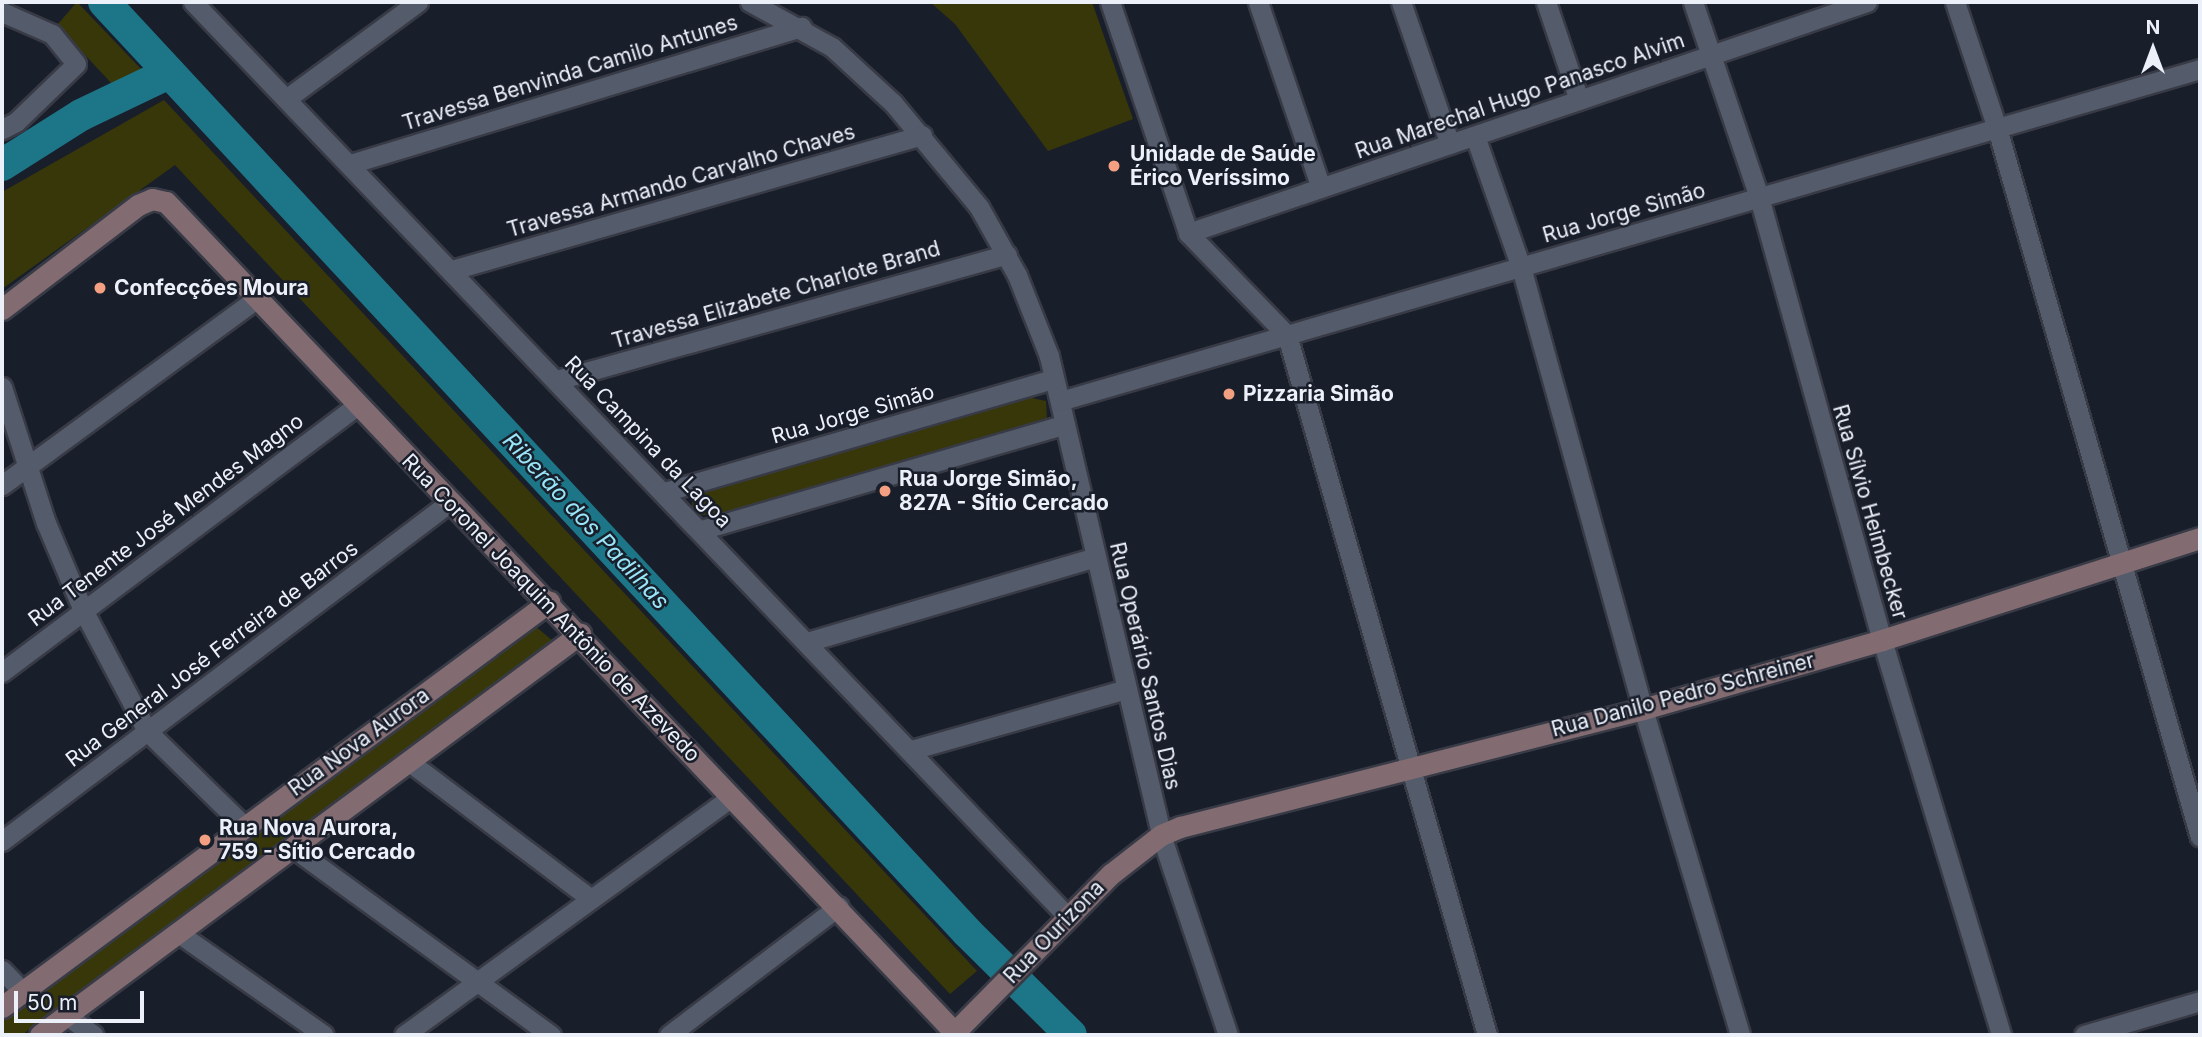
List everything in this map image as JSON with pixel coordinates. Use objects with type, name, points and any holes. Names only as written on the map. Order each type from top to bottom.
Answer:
[{"type":"main road","name":"Rua Coronel Joaquim Antônio de Azevedo","points":[[2,309],[138,205],[152,199],[166,202],[839,906],[948,1031]]},
{"type":"main road","name":"Rua Danilo Pedro Schreiner","points":[[1161,835],[1213,816],[1643,709],[1882,640],[2200,538]]},
{"type":"main road","name":"Rua Nova Aurora","points":[[2,1007],[549,603]]},
{"type":"main road","name":"Rua Nova Aurora","points":[[40,1035],[580,634]]},
{"type":"main road","name":"Rua Ourizona","points":[[948,1031],[986,1001],[1111,874],[1161,835]]},
{"type":"street","name":"Rua Campina da Lagoa","points":[[193,2],[701,530],[1068,917]]},
{"type":"street","points":[[286,99],[396,8],[418,2]]},
{"type":"street","name":"Rua Operário Santos Dias","points":[[751,2],[803,27],[863,73],[922,135],[979,207],[1007,254],[1040,330],[1054,379],[1161,835],[1228,1035]]},
{"type":"street","points":[[1110,2],[1188,233],[1287,335],[1408,768],[1487,1035]]},
{"type":"street","points":[[1258,2],[1321,188]]},
{"type":"street","points":[[1401,2],[1450,144]]},
{"type":"street","points":[[1546,2],[1579,100]]},
{"type":"street","name":"Rua Sílvio Heimbecker","points":[[1693,2],[1759,197],[1882,640],[2001,1035]]},
{"type":"street","points":[[1955,2],[1997,128],[2200,837]]},
{"type":"street","name":"Rua Marechal Hugo Panasco Alvim","points":[[1188,233],[1855,4]]},
{"type":"street","points":[[2,12],[52,34],[76,64],[16,122],[2,129]]},
{"type":"street","name":"Travessa Benvinda Camilo Antunes","points":[[350,163],[803,27]]},
{"type":"street","name":"Rua Jorge Simão","points":[[1060,401],[2200,69]]},
{"type":"street","name":"Travessa Armando Carvalho Chaves","points":[[452,270],[922,135]]},
{"type":"street","points":[[1475,136],[1521,267],[1643,709],[1740,1035]]},
{"type":"street","name":"Travessa Elizabete Charlote Brand","points":[[557,380],[1007,254]]},
{"type":"street","points":[[2,485],[259,298]]},
{"type":"street","name":"Rua Jorge Simão","points":[[664,492],[1054,379]]},
{"type":"street","points":[[2,387],[27,465],[83,610],[147,731],[245,827]]},
{"type":"street","name":"Rua Tenente José Mendes Magno","points":[[2,672],[358,405]]},
{"type":"street","points":[[701,530],[1065,424]]},
{"type":"street","name":"Rua General José Ferreira de Barros","points":[[2,841],[450,502]]},
{"type":"street","points":[[807,642],[1096,557]]},
{"type":"street","points":[[911,750],[1127,689]]},
{"type":"street","points":[[408,761],[590,898]]},
{"type":"street","points":[[404,1035],[732,797]]},
{"type":"street","points":[[292,847],[551,1035]]},
{"type":"street","points":[[669,1035],[839,906]]},
{"type":"street","points":[[177,932],[324,1035]]},
{"type":"street","points":[[2,970],[23,992]]},
{"type":"street","points":[[2084,1035],[2200,1001]]},
{"type":"street","points":[[66,1016],[94,1035]]},
{"type":"shaded area","points":[[77,2],[142,70],[113,85],[57,25]]},
{"type":"shaded area","points":[[930,2],[1092,2],[1133,119],[1048,151],[955,24]]},
{"type":"shaded area","points":[[164,100],[977,971],[950,994],[175,165],[2,289],[2,192]]},
{"type":"shaded area","points":[[1027,397],[1046,401],[1047,418],[723,514],[702,515],[692,507],[692,501],[704,489]]},
{"type":"shaded area","points":[[535,626],[553,641],[22,1035],[2,1035],[2,1020]]},
{"type":"waterway","name":"Riberão dos Padilhas","points":[[104,2],[967,932],[1071,1035]]},
{"type":"waterway","points":[[2,165],[81,115],[169,73]]},
{"type":"place","name":"Unidade de Saúde Érico Veríssimo","points":[[1114,166]]},
{"type":"place","name":"Confecções Moura","points":[[100,288]]},
{"type":"place","name":"Pizzaria Simão","points":[[1229,394]]},
{"type":"place","name":"Rua Jorge Simão, 827A - Sítio Cercado","points":[[885,491]]},
{"type":"place","name":"Rua Nova Aurora, 759 - Sítio Cercado","points":[[205,840]]}]
